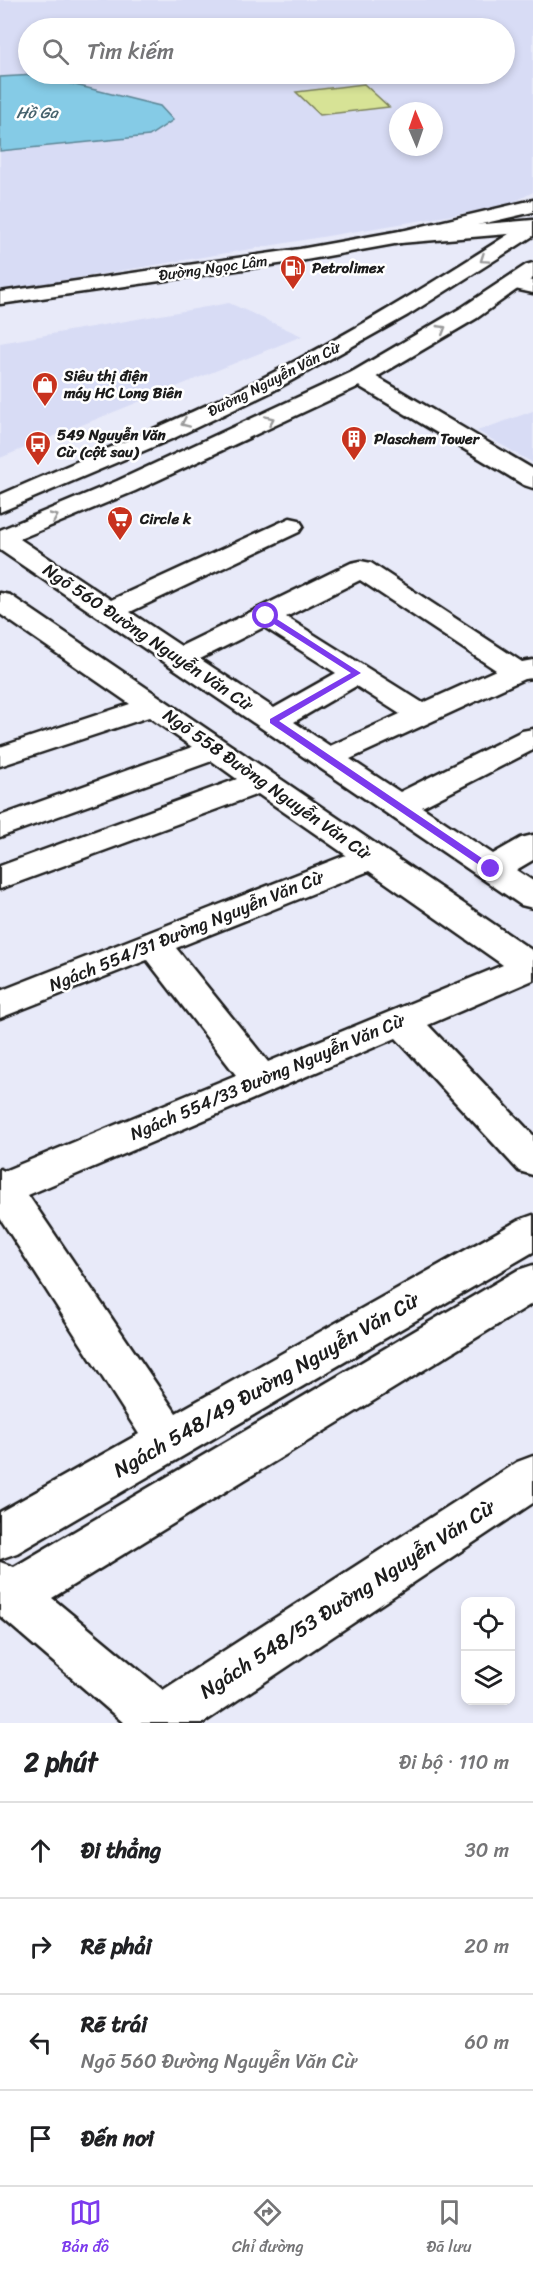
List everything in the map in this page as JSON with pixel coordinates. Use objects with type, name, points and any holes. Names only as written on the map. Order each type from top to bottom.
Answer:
[{"type":"street","points":[[400,237],[533,206]]},
{"type":"street","name":"Đường Ngọc Lâm","points":[[0,298],[300,255],[400,237],[533,226]]},
{"type":"street","name":"Đường Nguyễn Văn Cừ","points":[[0,504],[262,388],[332,351],[417,301],[533,226]]},
{"type":"street","name":"Đường Nguyễn Văn Cừ","points":[[1,539],[126,486],[360,377],[469,313],[523,285],[533,269]]},
{"type":"street","points":[[360,377],[533,480]]},
{"type":"street","points":[[110,611],[290,526]]},
{"type":"street","name":"Ngõ 560 Đường Nguyễn Văn Cừ","points":[[1,539],[533,897]]},
{"type":"street","points":[[180,658],[361,569],[525,670]]},
{"type":"street","name":"Ngõ 558 Đường Nguyễn Văn Cừ","points":[[0,600],[532,967]]},
{"type":"street","points":[[266,616],[422,715]]},
{"type":"street","points":[[328,758],[525,670]]},
{"type":"street","points":[[273,721],[357,673]]},
{"type":"street","points":[[0,757],[153,706]]},
{"type":"street","points":[[398,806],[533,738]]},
{"type":"street","points":[[0,827],[216,749]]},
{"type":"street","points":[[0,878],[262,781]]},
{"type":"street","points":[[491,869],[533,846]]},
{"type":"street","name":"Ngách 554/31 Đường Nguyễn Văn Cừ","points":[[0,1005],[372,857]]},
{"type":"street","points":[[154,944],[261,1080]]},
{"type":"street","name":"Ngách 554/33 Đường Nguyễn Văn Cừ","points":[[2,1187],[532,967]]},
{"type":"street","points":[[402,1021],[533,1160]]},
{"type":"street","points":[[2,1187],[169,1441]]},
{"type":"street","name":"Ngách 548/49 Đường Nguyễn Văn Cừ","points":[[0,1537],[533,1233]]},
{"type":"street","points":[[162,1722],[6,1590],[527,1295],[484,1260]]},
{"type":"street","name":"Ngách 548/53 Đường Nguyễn Văn Cừ","points":[[162,1722],[533,1477]]},
{"type":"shaded area","points":[[0,0],[533,0],[533,192],[507,206],[0,291]]},
{"type":"shaded area","points":[[229,303],[302,336],[0,458],[0,343]]},
{"type":"shaded area","points":[[533,411],[533,463],[477,431]]},
{"type":"green space","points":[[364,84],[389,107],[320,115],[296,92]]},
{"type":"water","name":"Hồ Ga","points":[[18,76],[18,84],[71,84],[160,106],[173,120],[149,136],[0,151],[0,77]]},
{"type":"place","name":"Petrolimex","points":[[293,291]]},
{"type":"place","name":"Siêu thị điện máy HC Long Biên","points":[[45,408]]},
{"type":"place","name":"Plaschem Tower","points":[[354,462]]},
{"type":"place","name":"549 Nguyễn Văn Cừ (cột sau)","points":[[38,467]]},
{"type":"place","name":"Circle k","points":[[120,542]]},
{"type":"route","points":[[266,616],[357,673],[273,721],[491,869]]}]
